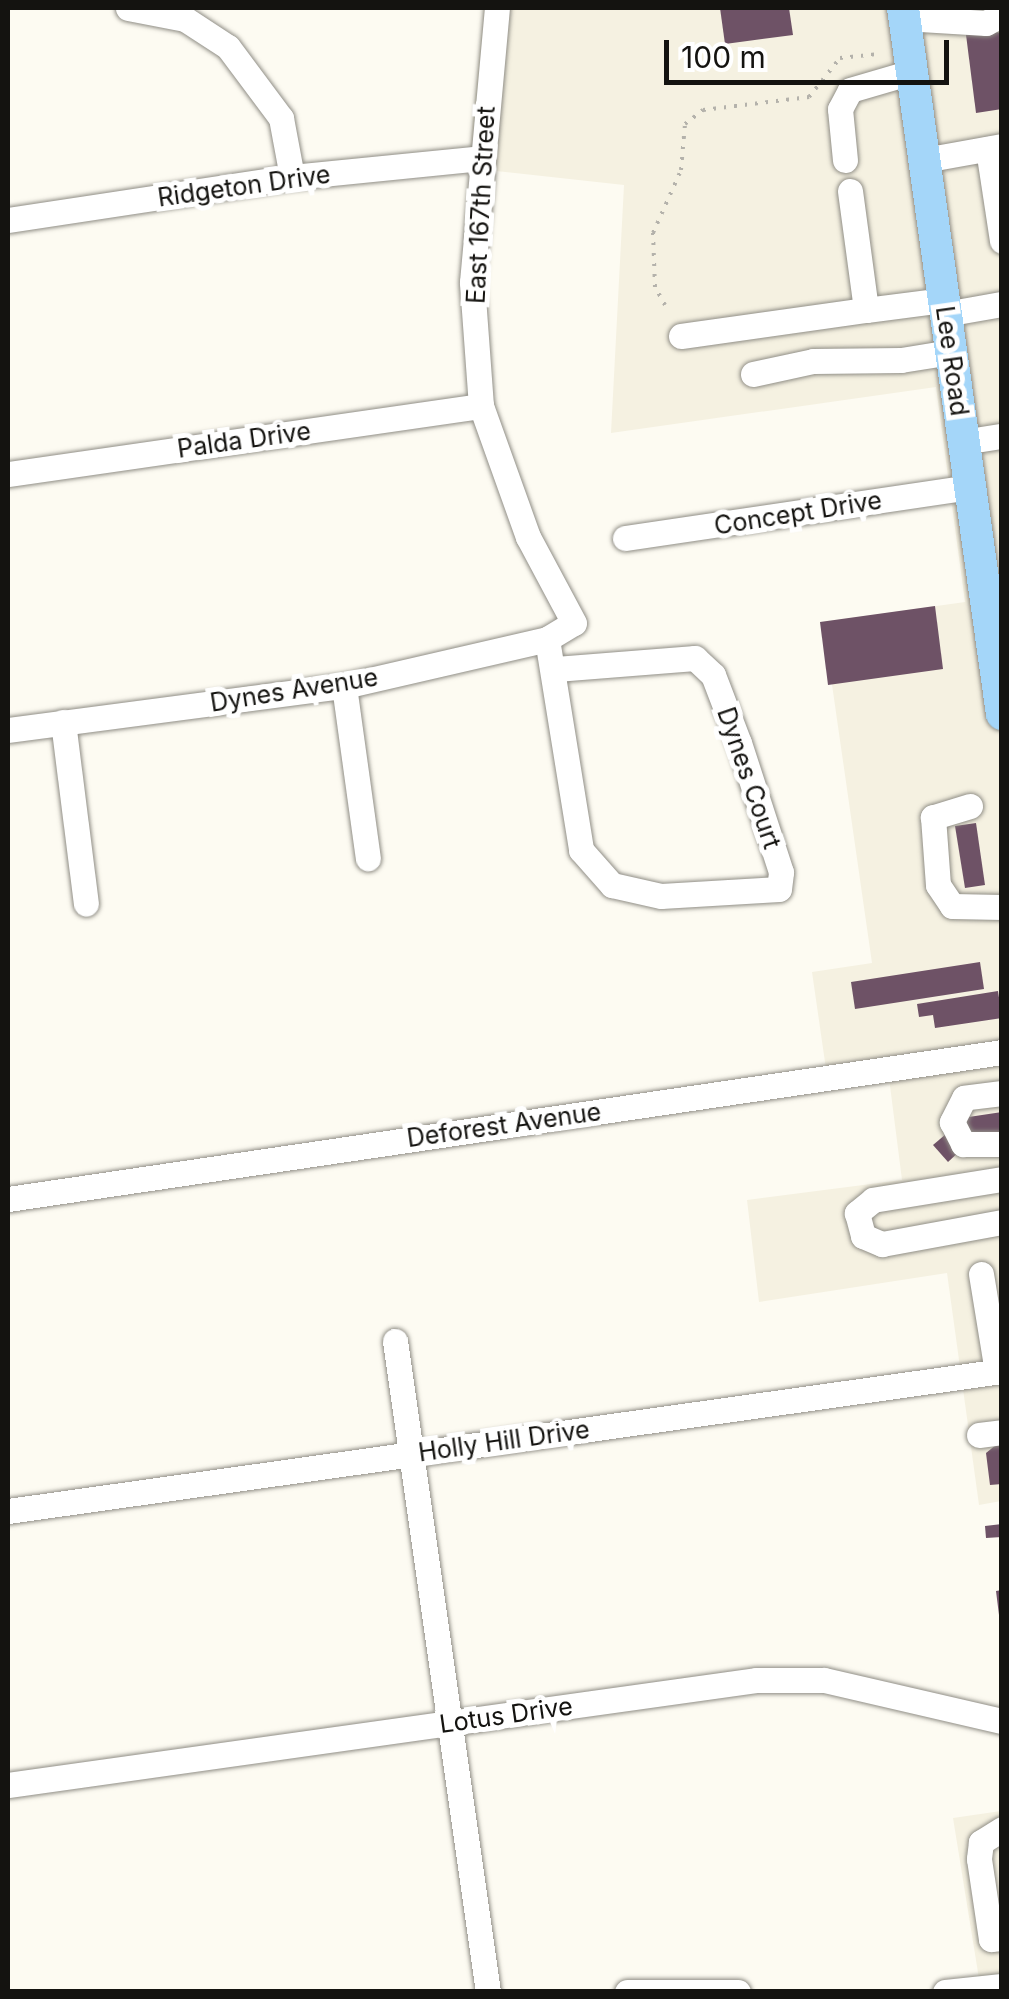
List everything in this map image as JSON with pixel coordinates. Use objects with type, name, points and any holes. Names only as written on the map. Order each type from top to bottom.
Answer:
[{"type":"main road","name":"Lee Road","points":[[904,13],[970,487],[991,561],[1001,701]]},
{"type":"street","points":[[128,8],[185,20],[228,47],[280,118],[292,177]]},
{"type":"street","name":"East 167th Street","points":[[497,8],[472,282],[481,406],[528,537],[574,623]]},
{"type":"street","points":[[904,13],[962,15],[995,21],[1002,14]]},
{"type":"street","points":[[845,160],[840,109],[850,90],[912,72]]},
{"type":"street","points":[[924,160],[995,148],[1002,240]]},
{"type":"street","name":"Ridgeton Drive","points":[[8,220],[292,177],[481,158]]},
{"type":"street","points":[[850,192],[866,310]]},
{"type":"street","points":[[681,336],[866,310],[1002,304]]},
{"type":"street","points":[[753,374],[812,362],[951,352]]},
{"type":"street","name":"Palda Drive","points":[[8,474],[481,406]]},
{"type":"street","points":[[964,442],[1002,436]]},
{"type":"street","name":"Concept Drive","points":[[626,538],[970,487]]},
{"type":"street","name":"Dynes Avenue","points":[[8,730],[344,686],[547,639],[574,623]]},
{"type":"street","name":"Dynes Court","points":[[547,639],[581,850],[612,885],[661,896],[779,889],[781,872],[739,743],[713,675],[696,658],[554,669]]},
{"type":"street","points":[[344,686],[368,858]]},
{"type":"street","points":[[62,722],[86,904]]},
{"type":"street","points":[[970,806],[934,817],[938,884],[960,909],[1002,907]]},
{"type":"street","name":"Deforest Avenue","points":[[8,1198],[1002,1052]]},
{"type":"street","points":[[974,1056],[991,1094],[964,1098],[953,1111],[958,1138],[971,1148],[1002,1144]]},
{"type":"street","points":[[1002,1179],[874,1200],[857,1214],[862,1236],[882,1244],[1002,1222]]},
{"type":"street","points":[[981,1274],[999,1372]]},
{"type":"street","points":[[395,1341],[488,1992]]},
{"type":"street","name":"Holly Hill Drive","points":[[8,1511],[999,1372]]},
{"type":"street","name":"Lotus Drive","points":[[8,1785],[756,1680],[824,1680],[1002,1721]]},
{"type":"street","points":[[1002,1828],[982,1842],[979,1858],[991,1939],[1002,1938]]},
{"type":"street","points":[[1002,1856],[990,1870],[1002,1921]]},
{"type":"street","points":[[945,1992],[1002,1986]]},
{"type":"street","points":[[628,1992],[738,1992]]},
{"type":"path","points":[[665,305],[654,287],[653,233],[681,170],[686,124],[703,110],[809,98],[840,58],[877,54]]},
{"type":"shaded area","points":[[484,8],[1001,8],[1001,1501],[979,1505],[947,1273],[759,1302],[747,1200],[902,1180],[889,1078],[828,1083],[812,972],[872,963],[823,622],[965,602],[936,387],[611,433],[624,185],[468,168]]},
{"type":"shaded area","points":[[1001,1811],[1001,1991],[981,1991],[953,1818]]},
{"type":"building","points":[[720,8],[789,8],[793,35],[725,44]]},
{"type":"building","points":[[965,27],[1002,33],[1002,109],[976,113]]},
{"type":"building","points":[[935,606],[943,669],[828,685],[820,622]]},
{"type":"building","points":[[976,823],[985,885],[965,888],[955,826]]},
{"type":"building","points":[[980,962],[984,989],[855,1009],[851,982]]},
{"type":"building","points":[[998,991],[1002,1018],[935,1028],[933,1015],[919,1017],[917,1004]]},
{"type":"building","points":[[1002,1112],[1002,1133],[961,1135],[962,1118]]},
{"type":"building","points":[[946,1134],[961,1150],[948,1162],[933,1145]]},
{"type":"building","points":[[1002,1440],[1002,1484],[990,1485],[986,1453]]},
{"type":"building","points":[[1002,1524],[1002,1537],[986,1538],[985,1526]]},
{"type":"building","points":[[1002,1590],[1002,1614],[999,1615],[996,1591]]}]
